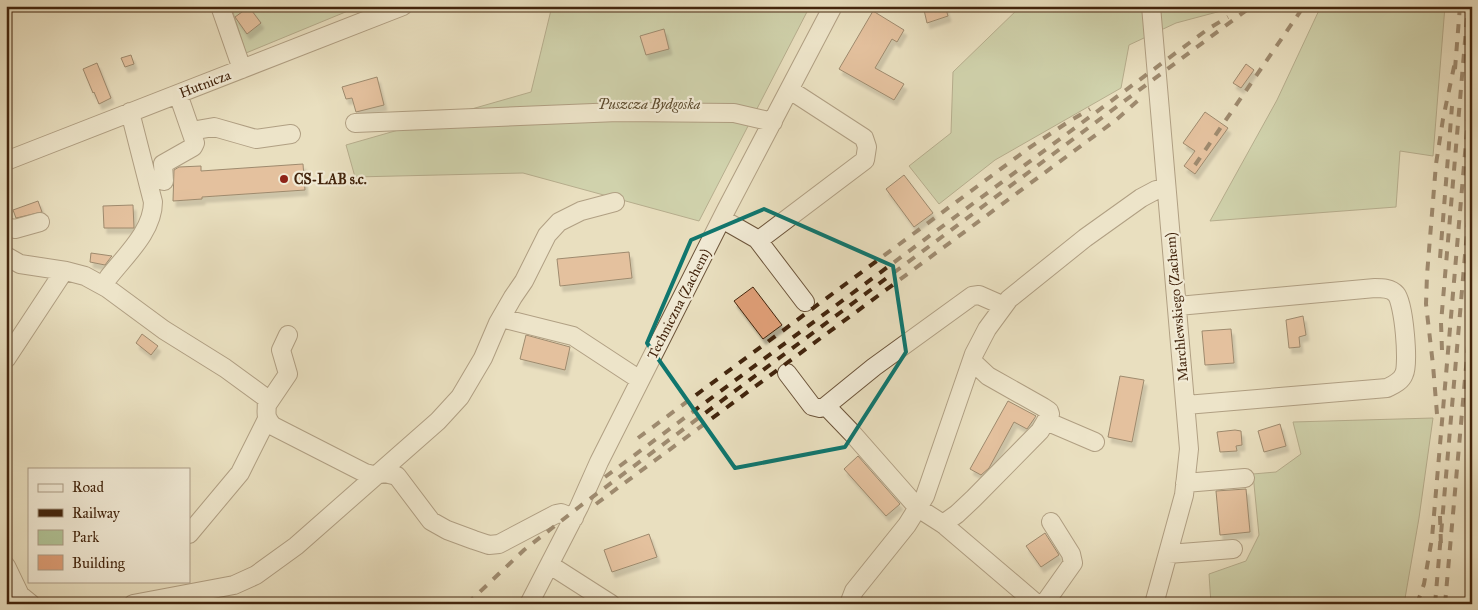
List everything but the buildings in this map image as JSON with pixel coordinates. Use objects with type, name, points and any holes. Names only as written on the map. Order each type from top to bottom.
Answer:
[{"type":"street","points":[[220,6],[242,69]]},
{"type":"street","name":"Hutnicza","points":[[6,161],[403,6]]},
{"type":"street","name":"Techniczna (Zachem)","points":[[529,604],[574,518],[599,462],[640,380],[833,6]]},
{"type":"street","name":"Marchlewskiego (Zachem)","points":[[1151,6],[1189,449],[1184,495],[1154,604]]},
{"type":"street","points":[[757,239],[864,160],[867,147],[864,138],[790,90]]},
{"type":"street","points":[[164,180],[163,164],[195,144],[178,94]]},
{"type":"street","points":[[108,278],[146,229],[153,212],[153,202],[130,112]]},
{"type":"street","points":[[355,123],[618,112],[734,113],[773,122]]},
{"type":"street","points":[[191,131],[214,128],[256,139],[291,134]]},
{"type":"street","points":[[848,604],[854,591],[918,508],[925,496],[974,354],[987,329],[1009,299],[1085,238],[1141,198],[1156,190],[1166,188]]},
{"type":"street","points":[[133,604],[189,587],[234,585],[256,575],[296,546],[438,421],[460,397],[483,358],[501,318],[524,281],[547,235],[560,222],[581,211],[615,202]]},
{"type":"street","points":[[722,219],[757,239],[805,302]]},
{"type":"street","points":[[6,227],[15,229],[40,222]]},
{"type":"street","points":[[6,256],[20,264],[85,276],[108,288],[164,330],[232,373],[266,398],[267,412],[273,426],[365,473],[385,473],[397,476],[431,521],[447,530],[489,545],[499,544],[508,540],[556,514],[561,513],[574,518]]},
{"type":"street","points":[[6,359],[64,271]]},
{"type":"street","points":[[1178,306],[1387,288],[1397,294],[1401,306],[1406,365],[1404,376],[1396,384],[1387,388],[1186,405]]},
{"type":"street","points":[[787,373],[812,406],[820,408],[826,406],[874,367],[972,296],[979,295],[1004,306]]},
{"type":"street","points":[[501,318],[573,336],[640,380]]},
{"type":"street","points":[[190,533],[240,473],[267,412],[288,374],[281,350],[288,335]]},
{"type":"street","points":[[942,524],[957,514],[974,498],[1040,431],[1050,414],[1049,411],[988,376],[972,362]]},
{"type":"street","points":[[826,406],[918,508],[942,524],[1037,604]]},
{"type":"street","points":[[1046,421],[1095,442]]},
{"type":"street","points":[[1185,483],[1245,478]]},
{"type":"street","points":[[1044,604],[1073,563],[1071,554],[1051,522]]},
{"type":"street","points":[[1168,554],[1233,549]]},
{"type":"street","points":[[550,565],[611,604]]},
{"type":"street","points":[[6,566],[20,595],[31,604]]},
{"type":"highlighted area","points":[[764,209],[893,266],[906,352],[845,447],[735,468],[647,343],[691,240]]},
{"type":"green space","points":[[231,6],[360,6],[246,53]]},
{"type":"green space","name":"Puszcza Bydgoska","points":[[552,6],[810,6],[699,221],[523,173],[355,177],[346,145],[531,92]]},
{"type":"green space","points":[[1021,6],[1227,6],[1221,11],[1176,23],[1129,45],[1121,88],[995,160],[939,204],[909,166],[951,133],[953,72]]},
{"type":"green space","points":[[1321,6],[1445,6],[1433,156],[1400,151],[1396,207],[1210,221],[1277,100]]},
{"type":"green space","points":[[1433,418],[1419,518],[1404,604],[1211,604],[1209,574],[1246,561],[1259,535],[1253,474],[1276,472],[1301,454],[1293,422]]},
{"type":"railway","points":[[467,604],[524,550],[579,507],[1252,6]]},
{"type":"railway","points":[[1195,165],[1304,6]]},
{"type":"railway","points":[[1455,69],[1460,6]]},
{"type":"railway","points":[[1442,350],[1441,323],[1468,6]]},
{"type":"railway","points":[[605,477],[1208,29],[1228,17]]},
{"type":"railway","points":[[1437,414],[1426,304],[1427,275],[1436,164],[1455,62]]},
{"type":"railway","points":[[1417,604],[1424,584],[1432,538],[1472,72]]},
{"type":"railway","points":[[596,504],[1116,120],[1143,96]]},
{"type":"railway","points":[[1440,258],[1452,106]]},
{"type":"railway","points":[[638,438],[1029,148],[1090,109]]},
{"type":"railway","points":[[1435,604],[1472,174]]},
{"type":"railway","points":[[1445,604],[1472,300]]},
{"type":"railway","points":[[1440,516],[1441,546]]},
{"type":"place","name":"CS-LAB s.c.","points":[[284,179]]}]
